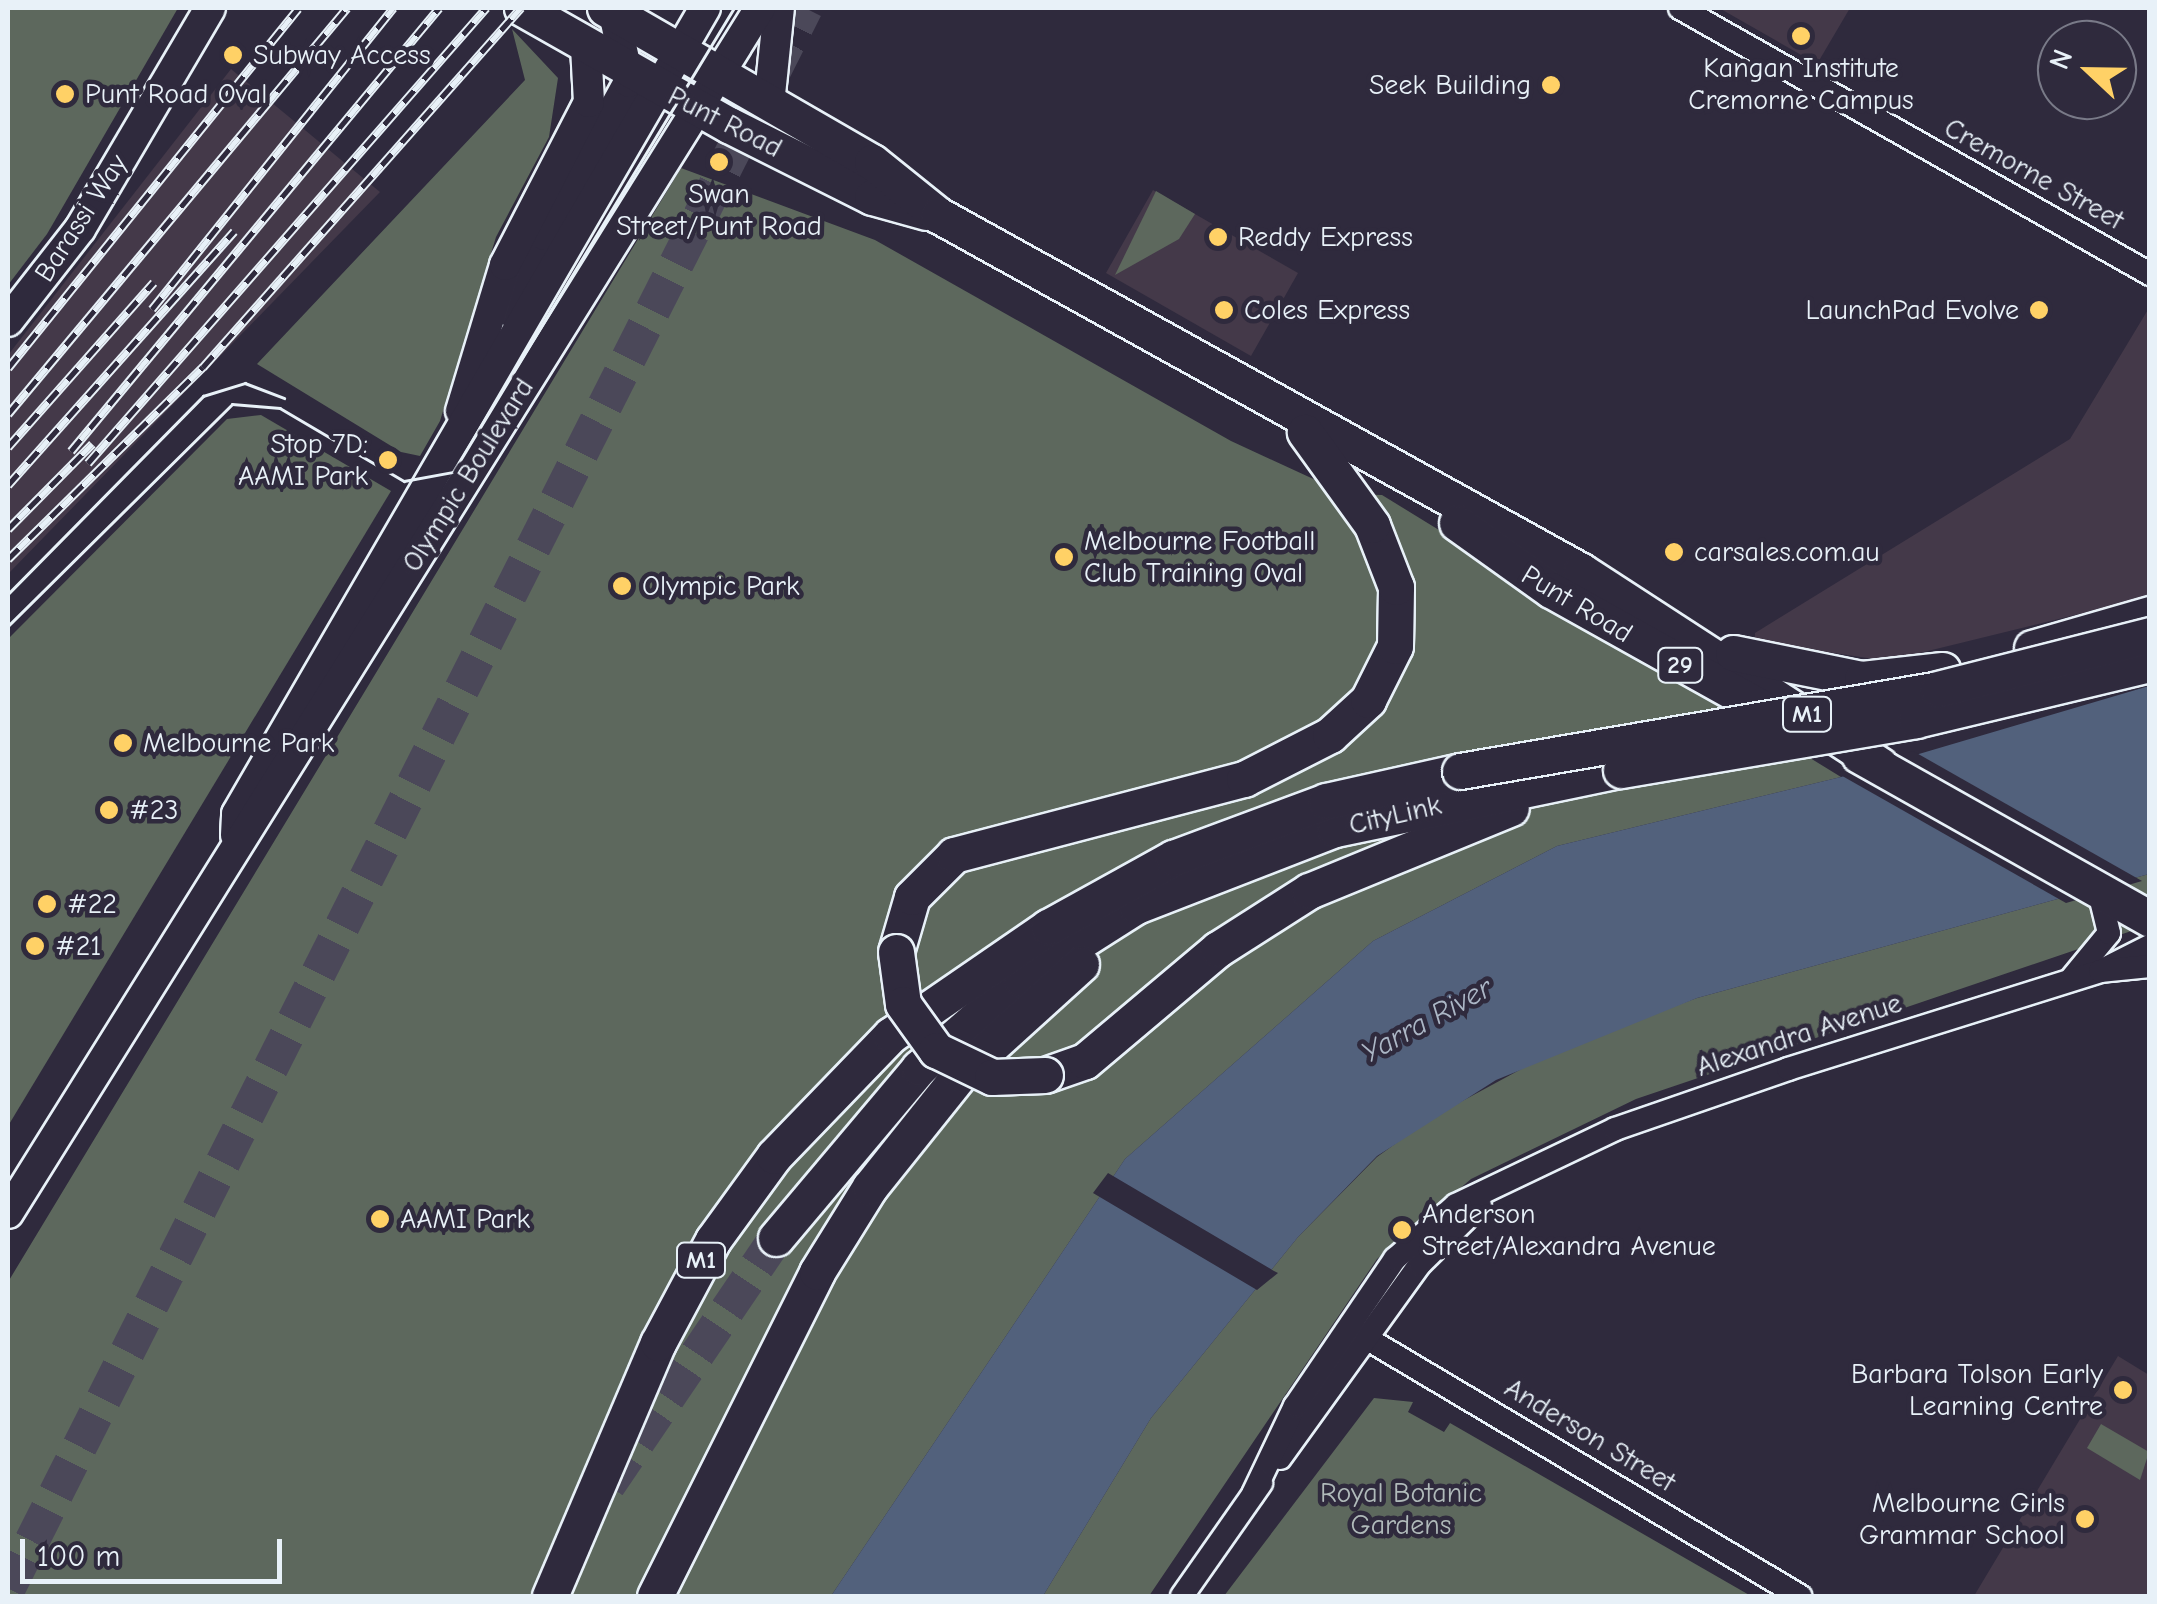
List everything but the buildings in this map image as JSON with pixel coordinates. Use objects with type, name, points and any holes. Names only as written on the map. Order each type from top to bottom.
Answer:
[{"type":"highway","name":"Punt Road","points":[[522,8],[645,81],[872,197],[938,216]]},
{"type":"highway","name":"Punt Road","points":[[610,10],[872,162],[938,216],[1394,475],[1708,647],[1865,756]]},
{"type":"highway","points":[[1292,416],[1364,510],[1396,587],[1395,646],[1368,700],[1330,735],[1244,779],[954,854],[912,897],[896,952],[906,1011],[936,1050],[992,1077],[1045,1075],[1085,1060],[1265,916],[1391,850],[1465,798]]},
{"type":"highway","name":"Punt Road","points":[[1394,475],[1552,590],[1865,756],[2123,906]]},
{"type":"highway","points":[[1708,647],[1892,679],[2150,614]]},
{"type":"highway","name":"M1","points":[[1465,798],[1938,689],[2150,635]]},
{"type":"highway","name":"M1","points":[[553,1588],[658,1343],[713,1240],[774,1156],[891,1035],[1048,926],[1173,858],[1326,801],[1465,798],[1916,720],[2150,664]]},
{"type":"highway","name":"CityLink","points":[[776,1238],[892,1096],[996,1000],[1136,906],[1264,850],[1465,798]]},
{"type":"highway","points":[[655,1596],[817,1272],[902,1142],[1068,974],[1264,850]]},
{"type":"main road","name":"Barassi Way","points":[[8,321],[80,228],[210,8]]},
{"type":"main road","name":"Olympic Boulevard","points":[[8,1213],[236,835],[237,814],[453,438],[499,368],[645,81],[680,51],[704,8]]},
{"type":"main road","name":"Olympic Boulevard","points":[[236,835],[256,824],[694,107],[760,8]]},
{"type":"main road","points":[[769,104],[779,8]]},
{"type":"main road","points":[[610,10],[645,81]]},
{"type":"main road","points":[[453,438],[482,336],[526,219],[589,102],[586,46]]},
{"type":"main road","points":[[470,472],[499,368],[482,336]]},
{"type":"main road","points":[[499,368],[532,372]]},
{"type":"street","name":"Cremorne Street","points":[[1680,8],[2150,274]]},
{"type":"street","points":[[2070,980],[2107,938],[2123,906]]},
{"type":"street","name":"Alexandra Avenue","points":[[1182,1596],[1358,1333],[1432,1249],[1522,1172],[1719,1092],[2100,971],[2150,946]]},
{"type":"street","name":"Alexandra Avenue","points":[[2100,971],[2150,966]]},
{"type":"street","name":"Anderson Street","points":[[1358,1333],[1800,1596]]},
{"type":"shaded area","name":"Kangan Institute Cremorne Campus","points":[[1719,8],[1850,8],[1817,64]]},
{"type":"shaded area","points":[[231,69],[380,192],[8,574],[8,355]]},
{"type":"shaded area","name":"Coles Express","points":[[1153,190],[1298,273],[1251,356],[1106,273]]},
{"type":"shaded area","points":[[2149,308],[2149,597],[1887,661],[1755,641],[1755,633],[2070,439]]},
{"type":"shaded area","name":"Melbourne Girls Grammar School","points":[[2118,1356],[2149,1375],[2149,1596],[1974,1596]]},
{"type":"green space","name":"Punt Road Oval","points":[[8,8],[178,8],[47,234],[8,285]]},
{"type":"green space","points":[[512,29],[558,78],[549,137],[496,237],[440,421],[420,456],[401,452],[257,364],[525,80]]},
{"type":"green space","points":[[681,168],[875,240],[1231,441],[1346,494],[1382,495],[1841,777],[1557,846],[1373,941],[1125,1159],[831,1596],[8,1596],[8,1282]]},
{"type":"green space","points":[[1156,191],[1195,214],[1179,239],[1115,275]]},
{"type":"green space","name":"Melbourne Park","points":[[261,415],[391,491],[8,1126],[8,639],[227,419]]},
{"type":"green space","points":[[2149,874],[2149,925],[1636,1099],[1471,1179],[1377,1259],[1149,1596],[1043,1596],[1151,1418],[1298,1237],[1377,1157],[1431,1118],[1558,1049],[1697,998]]},
{"type":"green space","name":"Royal Botanic Gardens","points":[[1374,1398],[1413,1402],[1408,1412],[1444,1432],[1450,1423],[1751,1596],[1224,1596]]},
{"type":"green space","points":[[2101,1424],[2149,1452],[2140,1480],[2087,1448]]},
{"type":"water","name":"Yarra River","points":[[2149,686],[2149,874],[1697,998],[1496,1080],[1377,1156],[1298,1237],[1151,1418],[1043,1596],[831,1596],[1125,1159],[1373,941],[1557,846],[1841,777]]},
{"type":"pier","points":[[1913,751],[2142,881],[2066,903],[1837,773]]},
{"type":"pier","points":[[1108,1173],[1278,1273],[1257,1290],[1093,1193]]},
{"type":"tunnel","points":[[8,1588],[805,8]]},
{"type":"tunnel","points":[[608,1485],[776,1238]]},
{"type":"tram line","points":[[8,626],[232,404],[280,408],[404,481],[453,472],[734,8]]},
{"type":"tram line","points":[[8,594],[203,396],[245,383],[284,398]]},
{"type":"railway","points":[[8,368],[298,8]]},
{"type":"railway","points":[[8,414],[347,8]]},
{"type":"railway","points":[[152,309],[393,8]]},
{"type":"railway","points":[[71,451],[439,8]]},
{"type":"railway","points":[[88,463],[486,8]]},
{"type":"railway","points":[[8,559],[203,367],[521,8]]},
{"type":"railway","points":[[8,485],[234,231]]},
{"type":"railway","points":[[8,447],[154,282]]},
{"type":"railway","points":[[8,529],[92,444]]},
{"type":"place","name":"Kangan Institute Cremorne Campus","points":[[1801,36]]},
{"type":"place","name":"Subway Access","points":[[233,55]]},
{"type":"place","name":"Seek Building","points":[[1551,85]]},
{"type":"place","name":"Punt Road Oval","points":[[65,94]]},
{"type":"place","name":"Swan Street/Punt Road","points":[[719,162]]},
{"type":"place","name":"Reddy Express","points":[[1218,237]]},
{"type":"place","name":"Coles Express","points":[[1224,310]]},
{"type":"place","name":"LaunchPad Evolve","points":[[2039,310]]},
{"type":"place","name":"Stop 7D: AAMI Park","points":[[388,460]]},
{"type":"place","name":"carsales.com.au","points":[[1674,552]]},
{"type":"place","name":"Melbourne Football Club Training Oval","points":[[1064,557]]},
{"type":"place","name":"Olympic Park","points":[[622,586]]},
{"type":"place","name":"Melbourne Park","points":[[123,743]]},
{"type":"place","name":"#23","points":[[109,810]]},
{"type":"place","name":"#22","points":[[47,904]]},
{"type":"place","name":"#21","points":[[35,946]]},
{"type":"place","name":"AAMI Park","points":[[380,1219]]},
{"type":"place","name":"Anderson Street/Alexandra Avenue","points":[[1402,1230]]},
{"type":"place","name":"Barbara Tolson Early Learning Centre","points":[[2123,1390]]},
{"type":"place","name":"Melbourne Girls Grammar School","points":[[2085,1519]]}]
